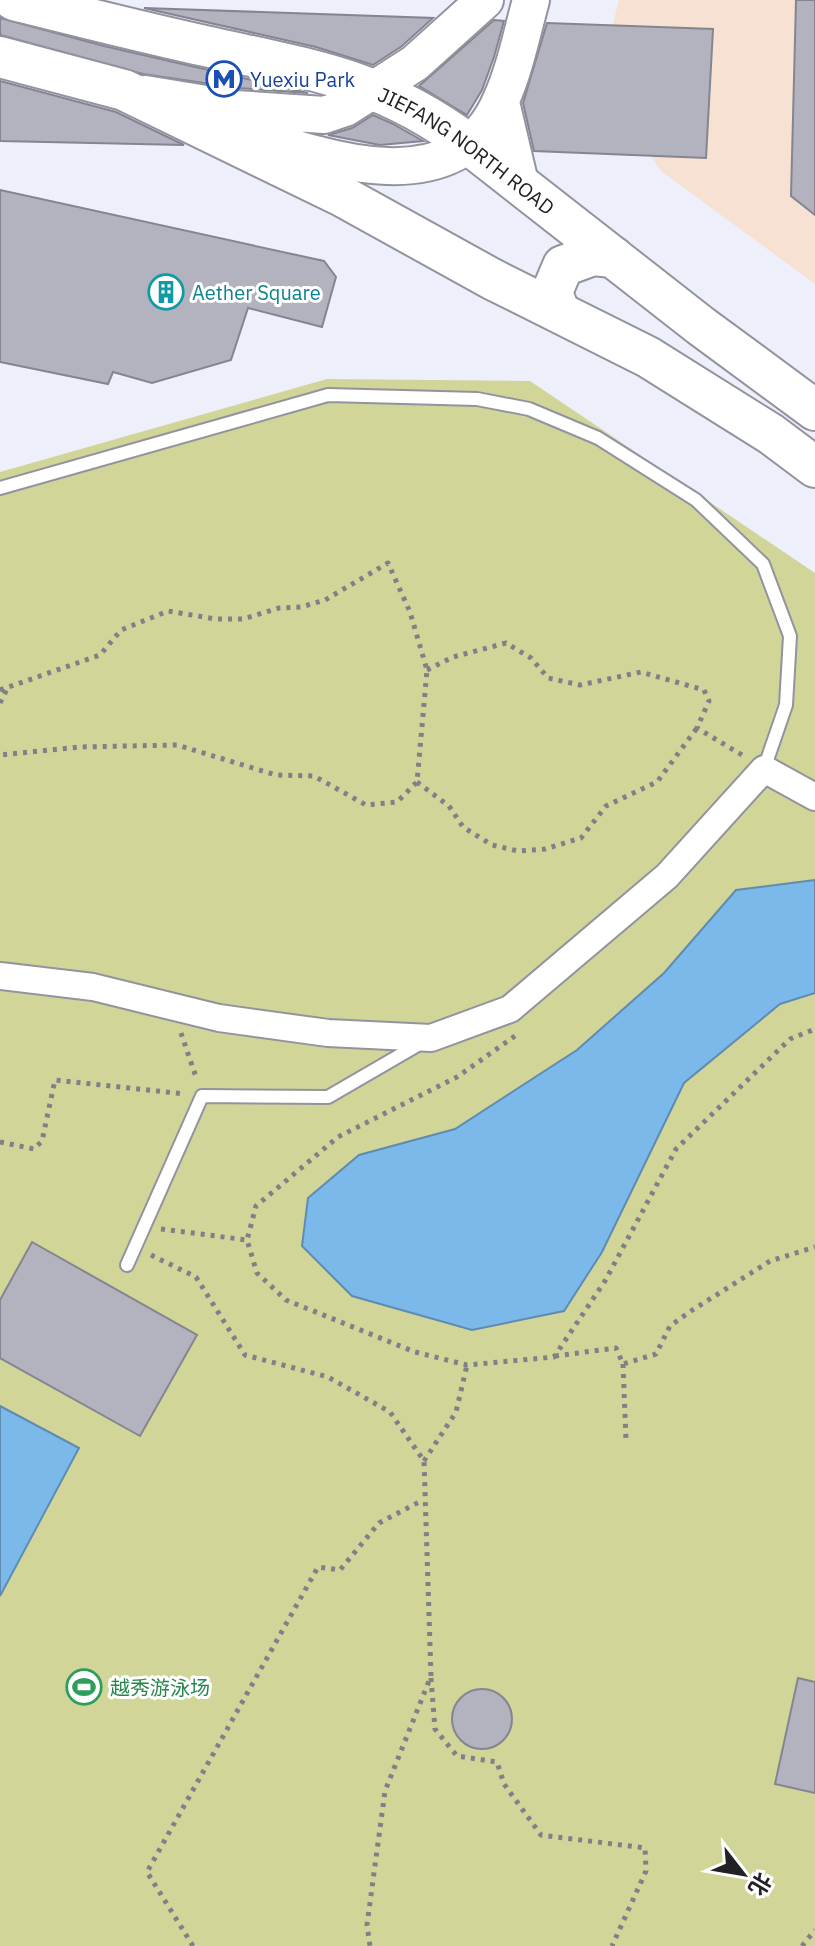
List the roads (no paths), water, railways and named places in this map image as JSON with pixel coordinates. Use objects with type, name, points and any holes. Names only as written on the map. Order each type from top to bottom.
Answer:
[{"type":"main road","name":"JIEFANG NORTH ROAD","points":[[14,0],[336,74],[377,89],[434,118],[815,410]]},
{"type":"main road","points":[[124,90],[236,109],[324,115],[345,108],[415,63],[485,0]]},
{"type":"main road","points":[[0,57],[124,90],[264,138],[377,167],[420,166],[438,161],[467,143],[501,102],[531,0]]},
{"type":"main road","points":[[324,115],[338,89],[336,74]]},
{"type":"main road","points":[[124,90],[342,196],[492,279],[558,309],[648,357],[771,434],[815,467]]},
{"type":"main road","points":[[501,102],[520,183]]},
{"type":"main road","points":[[558,309],[552,292],[563,266],[593,255],[613,257]]},
{"type":"street","points":[[0,976],[93,987],[173,1009],[328,1033],[431,1038],[510,1009],[667,876],[764,769],[815,797]]},
{"type":"lane","points":[[0,488],[328,395],[477,399],[529,409],[598,438],[696,500],[763,564],[790,636],[786,705],[764,769]]},
{"type":"lane","points":[[127,1265],[202,1096],[328,1097],[431,1038]]},
{"type":"water","points":[[815,880],[815,993],[780,1004],[684,1083],[602,1252],[564,1311],[472,1330],[352,1296],[302,1246],[308,1198],[359,1155],[455,1129],[577,1050],[664,973],[736,890]]},
{"type":"water","points":[[0,1406],[79,1448],[0,1596]]},
{"type":"place","name":"Yuexiu Park","points":[[224,79]]},
{"type":"place","name":"Aether Square","points":[[166,292]]},
{"type":"place","name":"越秀游泳场","points":[[84,1687]]}]
